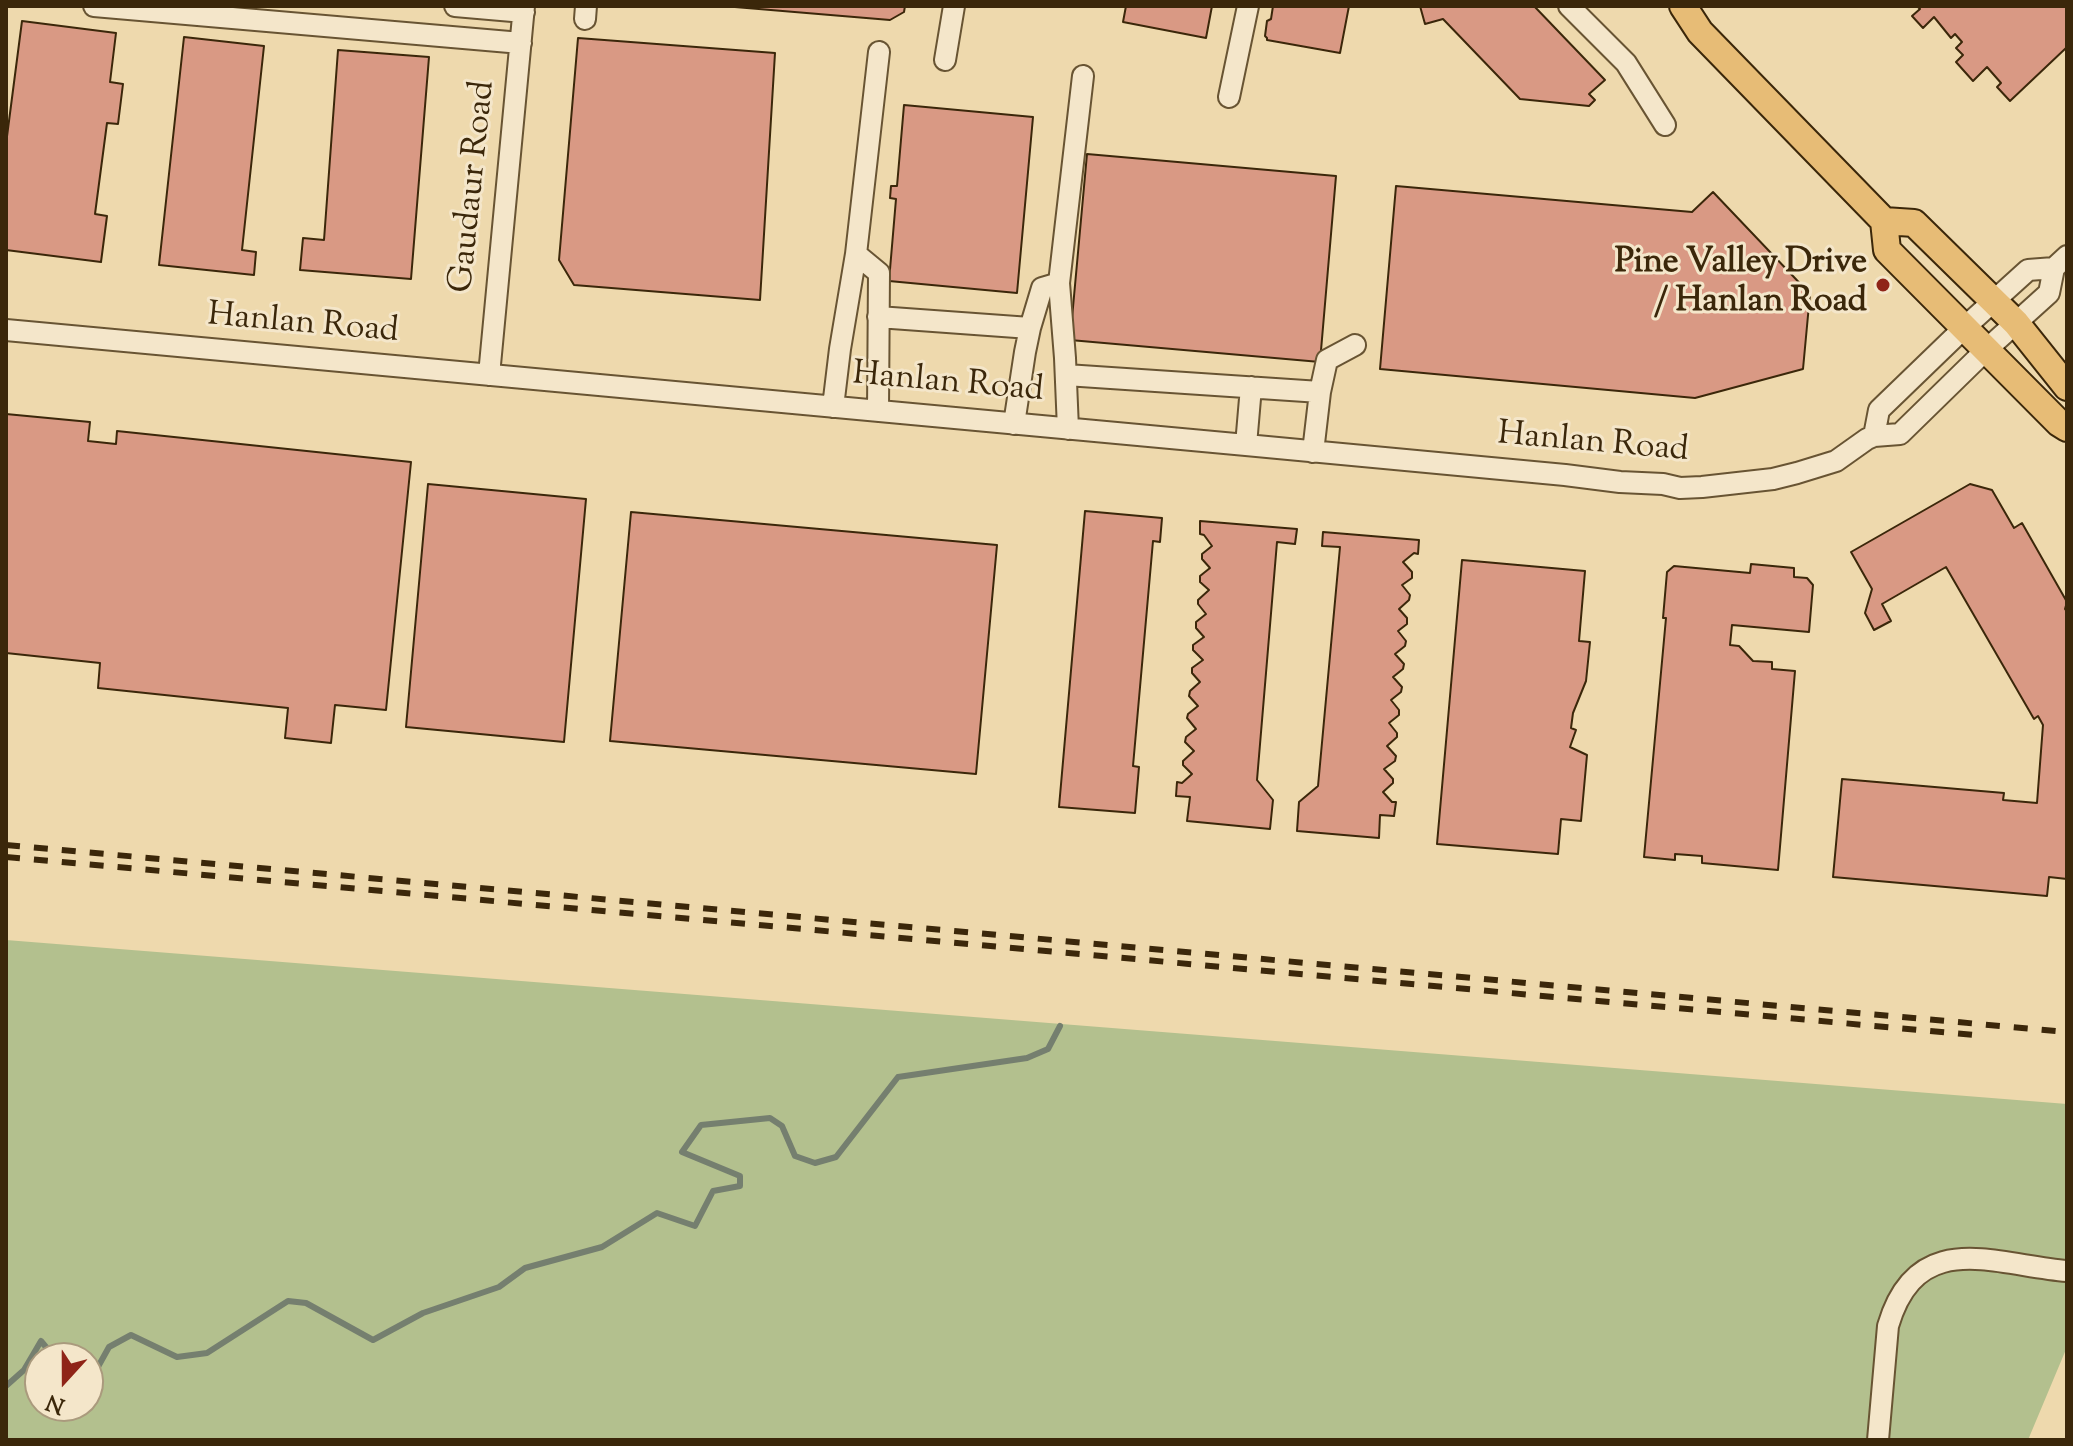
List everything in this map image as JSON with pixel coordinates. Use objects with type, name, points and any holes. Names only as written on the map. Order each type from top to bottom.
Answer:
[{"type":"main road","points":[[1683,6],[1700,32],[1884,221],[1887,250],[2067,428]]},
{"type":"main road","points":[[1884,221],[1914,223],[2016,323],[2067,387]]},
{"type":"street","points":[[94,6],[521,43]]},
{"type":"street","points":[[455,6],[524,9]]},
{"type":"street","points":[[945,60],[954,6]]},
{"type":"street","points":[[1229,97],[1248,6]]},
{"type":"street","points":[[1569,6],[1626,63],[1665,125]]},
{"type":"street","name":"Gaudaur Road","points":[[489,375],[524,9]]},
{"type":"street","points":[[833,407],[856,254],[879,52]]},
{"type":"street","points":[[1068,429],[1059,283],[1083,76]]},
{"type":"street","points":[[856,254],[879,273],[878,411]]},
{"type":"street","points":[[1874,436],[1879,410],[1965,327],[2028,270],[2060,262]]},
{"type":"street","name":"Hanlan Road","points":[[6,330],[1680,488],[1773,479],[1836,461],[1874,436],[1900,434],[2049,293],[2060,262]]},
{"type":"street","points":[[1014,424],[1025,352],[1042,288],[1059,283]]},
{"type":"street","points":[[878,317],[1030,328]]},
{"type":"street","points":[[1313,452],[1327,360],[1355,345]]},
{"type":"street","points":[[1066,375],[1320,392]]},
{"type":"street","points":[[1246,445],[1251,387]]},
{"type":"street","points":[[1878,1440],[1888,1326],[1893,1310],[1909,1284],[1925,1270],[1944,1261],[1969,1257],[2067,1271]]},
{"type":"green space","points":[[6,940],[2067,1104],[2067,1347],[2028,1440],[6,1440]]},
{"type":"building","points":[[723,6],[905,6],[904,12],[890,20]]},
{"type":"building","points":[[1126,6],[1212,6],[1206,38],[1123,22]]},
{"type":"building","points":[[1273,6],[1349,6],[1340,53],[1267,40],[1267,21],[1271,19]]},
{"type":"building","points":[[1420,6],[1534,6],[1605,80],[1589,94],[1595,100],[1589,106],[1520,99],[1443,19],[1425,24]]},
{"type":"building","points":[[1917,6],[2067,6],[2067,49],[2010,101],[1997,87],[2001,83],[1987,67],[1973,81],[1956,62],[1963,55],[1956,48],[1962,42],[1955,34],[1951,38],[1934,17],[1923,28],[1912,16],[1920,9]]},
{"type":"building","points":[[22,21],[116,33],[110,82],[123,84],[118,124],[107,123],[95,214],[107,216],[101,262],[6,250],[6,144]]},
{"type":"building","points":[[184,37],[264,46],[242,250],[256,252],[254,275],[159,265]]},
{"type":"building","points":[[578,38],[775,53],[760,300],[574,285],[559,260]]},
{"type":"building","points":[[338,50],[429,57],[411,279],[300,270],[303,238],[324,240]]},
{"type":"building","points":[[904,105],[1033,117],[1017,293],[889,281],[896,199],[890,198],[891,186],[897,186]]},
{"type":"building","points":[[1087,154],[1336,176],[1320,362],[1070,340]]},
{"type":"building","points":[[1396,186],[1692,212],[1713,192],[1810,294],[1803,369],[1695,398],[1380,369]]},
{"type":"building","points":[[6,414],[90,422],[88,441],[116,444],[117,431],[411,462],[386,710],[335,705],[331,743],[285,738],[288,708],[98,688],[100,663],[6,653]]},
{"type":"building","points":[[428,484],[586,499],[564,742],[406,727]]},
{"type":"building","points":[[1970,484],[1992,490],[2014,528],[2022,523],[2067,602],[2067,879],[2049,877],[2047,896],[1833,877],[1842,779],[2004,793],[2003,800],[2037,803],[2043,725],[2038,716],[2034,719],[1946,567],[1882,604],[1891,621],[1874,630],[1865,613],[1872,589],[1851,552]]},
{"type":"building","points":[[1085,511],[1162,518],[1160,542],[1153,541],[1133,766],[1139,767],[1135,813],[1059,807]]},
{"type":"building","points":[[631,512],[997,545],[976,774],[610,741]]},
{"type":"building","points":[[1200,521],[1297,529],[1295,544],[1277,542],[1257,780],[1273,800],[1270,829],[1187,821],[1190,797],[1176,796],[1177,782],[1182,783],[1192,774],[1183,765],[1183,761],[1194,751],[1185,742],[1186,737],[1196,729],[1187,718],[1188,714],[1198,706],[1189,696],[1200,682],[1192,673],[1192,668],[1203,660],[1193,650],[1193,645],[1204,637],[1196,628],[1196,622],[1206,614],[1198,600],[1209,590],[1200,582],[1200,576],[1210,568],[1202,559],[1202,554],[1212,546],[1200,534]]},
{"type":"building","points":[[1323,532],[1419,540],[1418,554],[1414,553],[1403,562],[1412,572],[1412,578],[1402,585],[1410,595],[1399,609],[1407,618],[1407,624],[1398,631],[1406,641],[1405,646],[1395,654],[1404,664],[1403,669],[1393,677],[1402,687],[1401,692],[1391,700],[1399,710],[1399,715],[1389,723],[1397,737],[1387,746],[1396,756],[1395,761],[1384,769],[1393,783],[1383,792],[1392,802],[1396,802],[1394,816],[1380,815],[1379,838],[1297,831],[1299,802],[1318,786],[1340,547],[1322,546]]},
{"type":"building","points":[[1462,560],[1585,571],[1579,641],[1590,642],[1586,681],[1573,713],[1571,728],[1576,730],[1570,747],[1587,755],[1581,821],[1561,819],[1558,854],[1437,844]]},
{"type":"building","points":[[1751,564],[1794,568],[1794,577],[1807,578],[1813,585],[1809,632],[1732,625],[1730,645],[1739,646],[1753,661],[1772,662],[1772,669],[1795,671],[1778,870],[1702,863],[1702,856],[1675,854],[1675,860],[1644,857],[1666,618],[1663,618],[1667,572],[1674,566],[1750,573]]},
{"type":"waterway","points":[[104,1356],[109,1347],[131,1335],[177,1357],[207,1353],[288,1301],[306,1303],[373,1340],[423,1313],[499,1287],[525,1268],[602,1247],[657,1213],[695,1226],[713,1191],[740,1186],[740,1176],[682,1152],[701,1125],[770,1118],[782,1126],[795,1156],[815,1163],[836,1157],[898,1077],[1027,1058],[1048,1049],[1060,1026]]},
{"type":"waterway","points":[[6,1386],[24,1370]]},
{"type":"railway","points":[[6,845],[2067,1032]]},
{"type":"railway","points":[[6,857],[1975,1035]]},
{"type":"place","name":"Pine Valley Drive / Hanlan Road","points":[[1883,285]]}]
